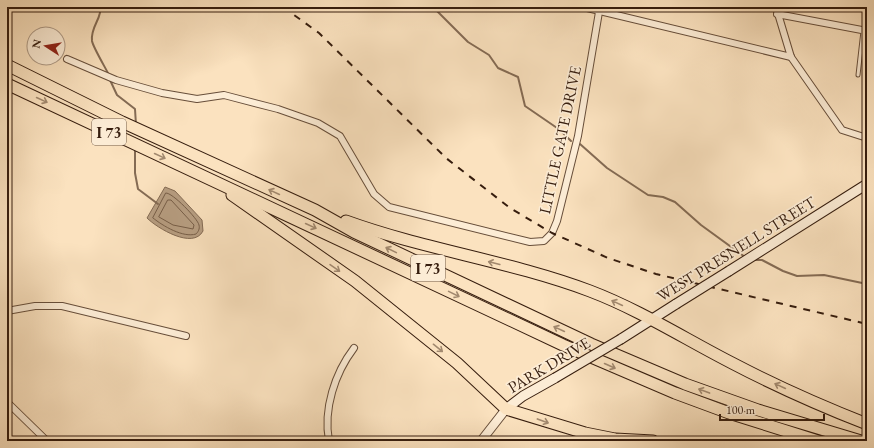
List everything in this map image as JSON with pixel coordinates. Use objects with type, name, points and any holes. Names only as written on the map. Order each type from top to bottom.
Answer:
[{"type":"highway","name":"I 73","points":[[7,65],[122,122],[315,210],[354,232],[598,348],[685,384],[758,410],[861,441]]},
{"type":"highway","name":"I 73","points":[[7,84],[212,181],[287,214],[454,294],[616,368],[729,413],[818,441]]},
{"type":"highway","points":[[212,181],[355,281],[457,363],[506,409],[585,433],[615,439],[653,441]]},
{"type":"highway","points":[[315,210],[380,234],[535,273],[591,291],[652,320],[732,363],[829,409],[867,424]]},
{"type":"main road","name":"WEST PRESNELL STREET","points":[[621,339],[867,184]]},
{"type":"main road","name":"PARK DRIVE","points":[[506,409],[523,396],[621,339]]},
{"type":"street","points":[[583,7],[790,57]]},
{"type":"street","points":[[776,7],[790,57],[842,130],[867,138]]},
{"type":"street","name":"LITTLE GATE DRIVE","points":[[67,60],[116,80],[162,92],[197,99],[224,95],[318,123],[340,136],[374,194],[389,207],[530,242],[544,241],[552,233],[557,221],[578,136],[599,12]]},
{"type":"street","points":[[777,14],[865,31]]},
{"type":"street","points":[[7,312],[35,306],[62,306],[186,336]]},
{"type":"street","points":[[329,441],[330,403],[335,382],[340,367],[354,348]]},
{"type":"street","points":[[7,402],[47,441]]},
{"type":"street","name":"PARK DRIVE","points":[[481,441],[506,409]]},
{"type":"lane","points":[[858,75],[865,31]]},
{"type":"water","points":[[165,187],[175,191],[202,220],[203,231],[198,236],[184,238],[166,232],[147,218]]},
{"type":"waterway","points":[[100,7],[100,15],[93,31],[92,41],[109,75]]},
{"type":"waterway","points":[[433,7],[468,42],[489,55],[498,68],[518,77],[525,106],[560,130],[571,141]]},
{"type":"waterway","points":[[110,80],[117,95],[135,109],[136,125]]},
{"type":"waterway","points":[[580,144],[607,168],[648,195],[663,197],[675,202],[701,225],[745,257]]},
{"type":"waterway","points":[[135,149],[135,173],[138,189],[158,204]]},
{"type":"waterway","points":[[753,260],[762,260],[783,271],[797,276],[824,275],[867,284]]},
{"type":"railway","points":[[283,7],[319,33],[446,158],[510,208],[552,233],[608,258],[656,274],[867,324]]}]
